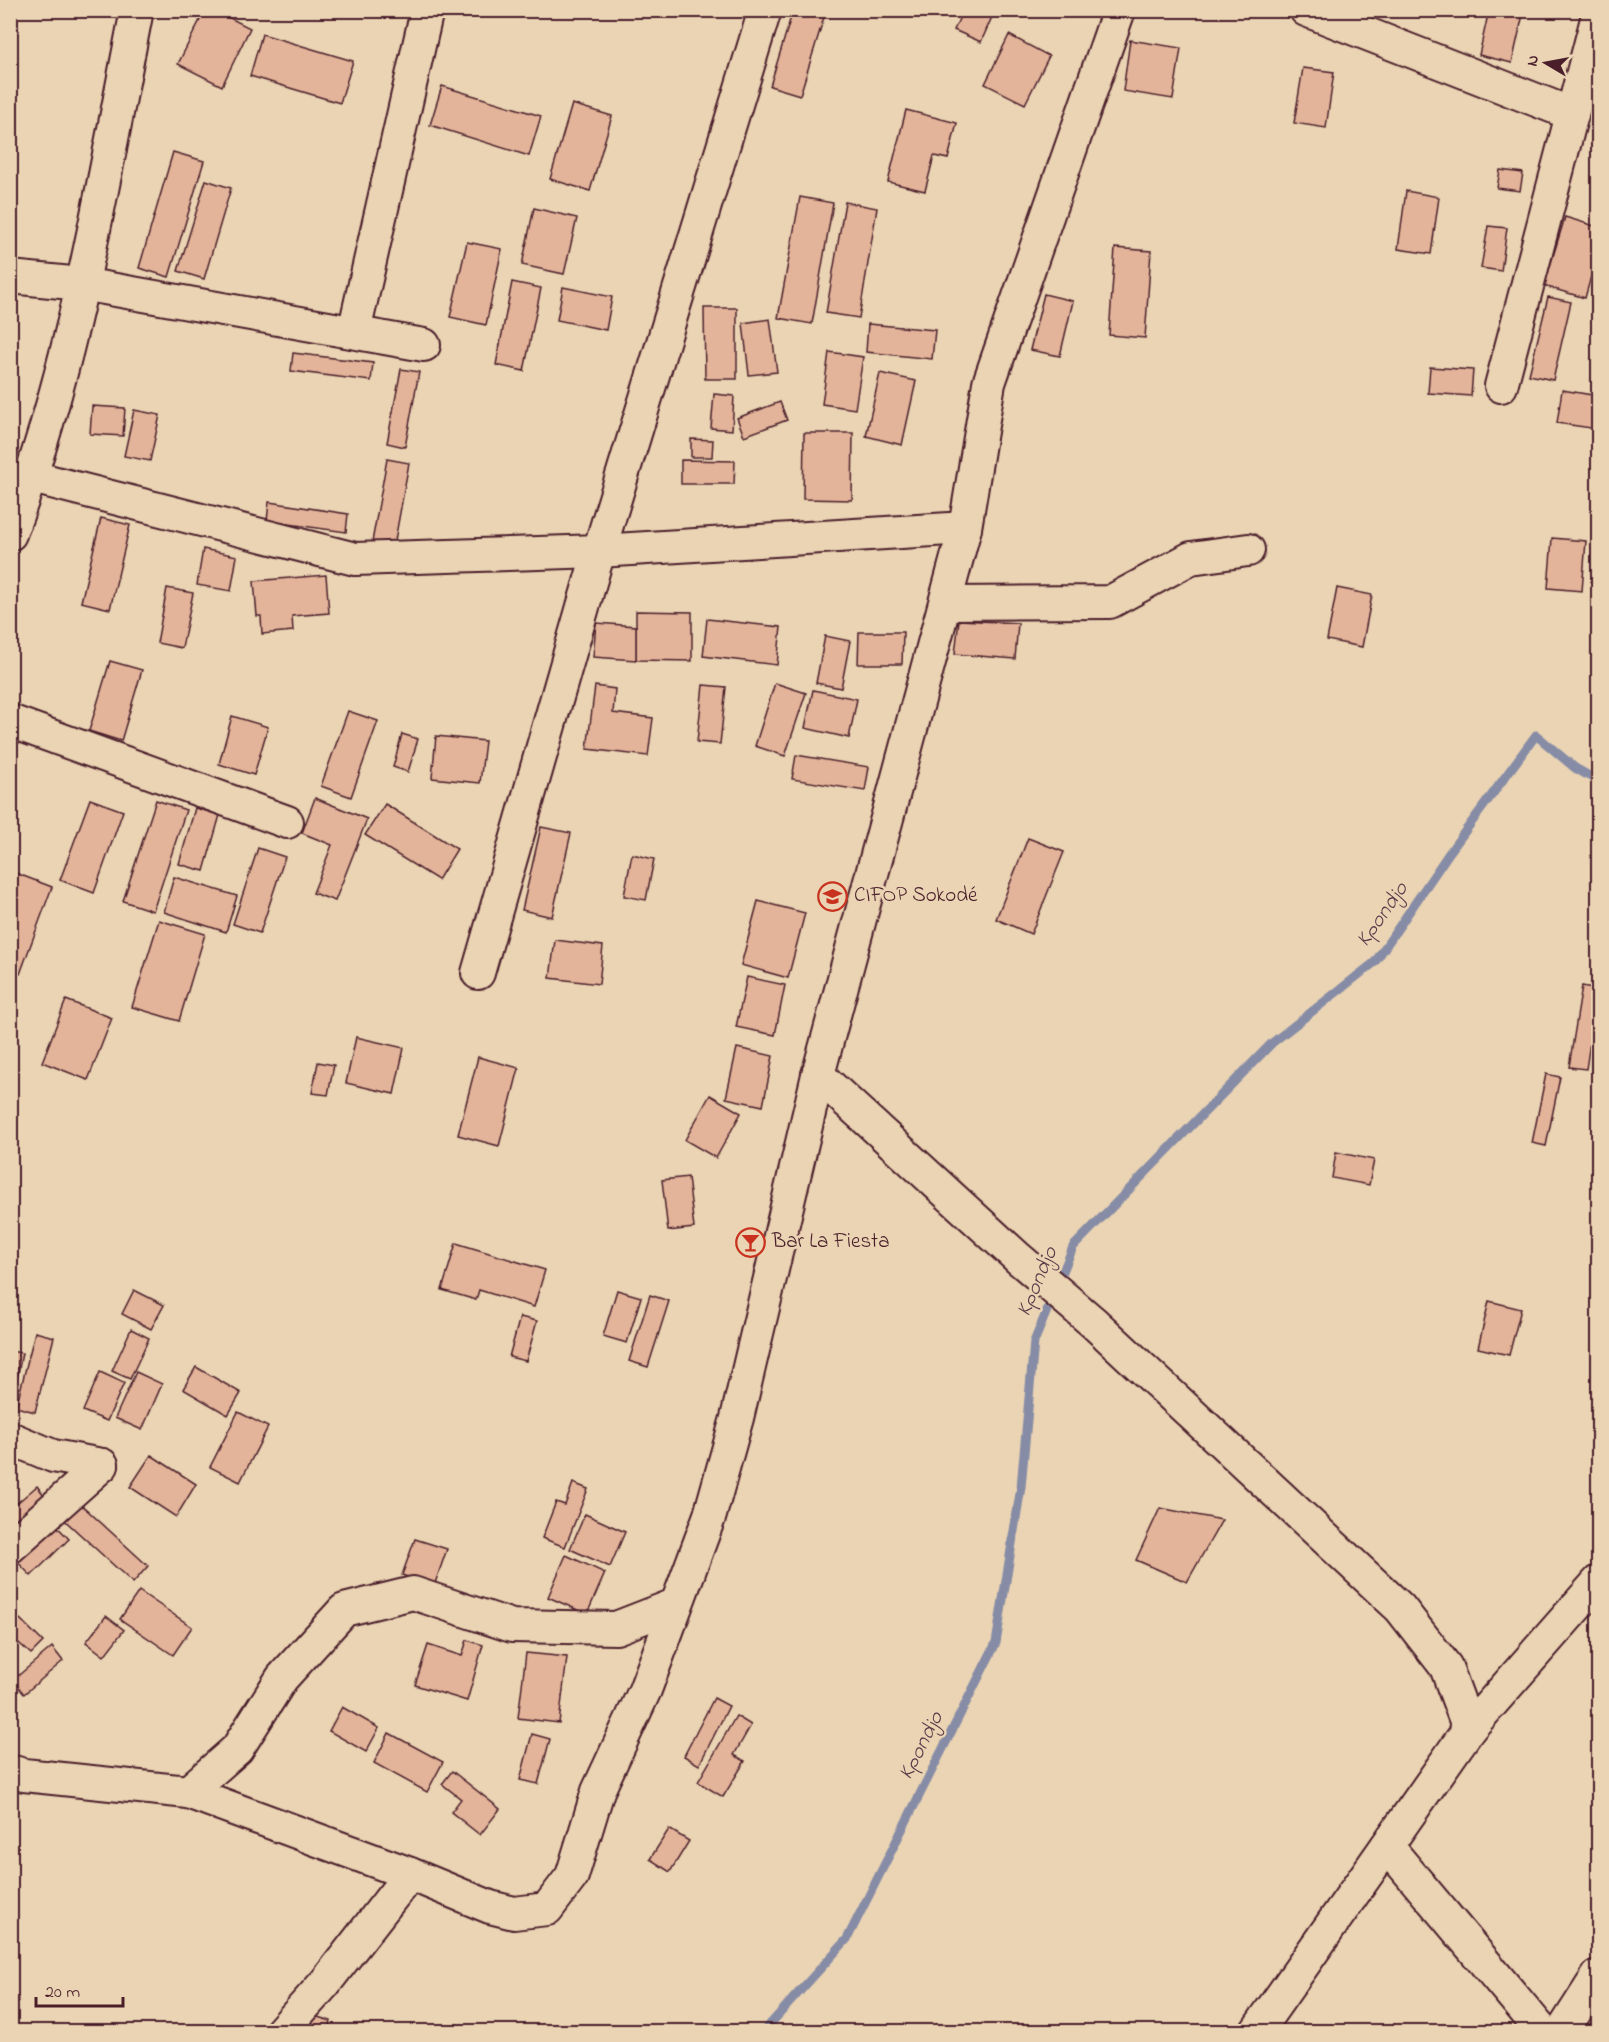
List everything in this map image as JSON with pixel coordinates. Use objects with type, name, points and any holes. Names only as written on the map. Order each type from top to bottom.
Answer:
[{"type":"street","points":[[10,534],[32,477],[82,284],[137,10]]},
{"type":"street","points":[[354,332],[428,10]]},
{"type":"street","points":[[478,973],[599,550],[765,10]]},
{"type":"street","points":[[10,1771],[24,1775],[188,1792],[410,1874],[490,1907],[514,1913],[547,1909],[572,1876],[598,1791],[645,1690],[710,1515],[737,1418],[818,1075],[965,528],[989,383],[1119,10]]},
{"type":"street","points":[[1306,10],[1572,114]]},
{"type":"street","points":[[1501,386],[1599,15]]},
{"type":"street","points":[[10,277],[82,284],[424,345]]},
{"type":"street","points":[[32,477],[355,559],[599,550],[965,528]]},
{"type":"street","points":[[946,603],[1110,602],[1191,558],[1248,550]]},
{"type":"street","points":[[10,721],[287,822]]},
{"type":"street","points":[[818,1075],[1018,1258],[1094,1323],[1400,1608],[1446,1667],[1469,1729]]},
{"type":"street","points":[[10,1438],[53,1456],[102,1465],[10,1547]]},
{"type":"street","points":[[1256,2031],[1469,1729],[1599,1582]]},
{"type":"street","points":[[188,1792],[237,1749],[282,1678],[344,1610],[413,1593],[512,1626],[616,1628],[675,1605]]},
{"type":"street","points":[[1387,1846],[1543,2031]]},
{"type":"street","points":[[281,2031],[325,1983],[410,1874]]},
{"type":"street","points":[[1563,2031],[1599,1976]]},
{"type":"building","points":[[205,10],[214,10],[250,28],[222,86],[178,64]]},
{"type":"building","points":[[793,10],[815,10],[825,14],[800,95],[770,86]]},
{"type":"building","points":[[963,10],[995,10],[981,42],[954,30]]},
{"type":"building","points":[[1489,10],[1524,10],[1512,63],[1479,55]]},
{"type":"building","points":[[262,34],[353,61],[340,103],[250,76]]},
{"type":"building","points":[[1009,35],[1049,56],[1025,104],[985,84]]},
{"type":"building","points":[[1130,40],[1181,48],[1173,99],[1123,91]]},
{"type":"building","points":[[1303,68],[1334,72],[1326,128],[1294,123]]},
{"type":"building","points":[[442,86],[541,116],[529,156],[430,125]]},
{"type":"building","points":[[572,104],[612,116],[590,191],[550,179]]},
{"type":"building","points":[[906,110],[957,123],[948,159],[934,156],[925,191],[888,182]]},
{"type":"building","points":[[173,152],[204,161],[169,277],[139,268]]},
{"type":"building","points":[[1500,170],[1523,173],[1520,191],[1497,188]]},
{"type":"building","points":[[206,180],[231,188],[204,279],[178,271]]},
{"type":"building","points":[[1406,191],[1439,197],[1431,254],[1398,249]]},
{"type":"building","points":[[800,197],[833,203],[812,324],[778,318]]},
{"type":"building","points":[[845,202],[877,208],[859,318],[826,313]]},
{"type":"building","points":[[534,208],[577,218],[564,274],[522,265]]},
{"type":"building","points":[[1565,217],[1598,227],[1598,251],[1585,298],[1544,286]]},
{"type":"building","points":[[1488,226],[1507,228],[1501,271],[1481,268]]},
{"type":"building","points":[[467,242],[502,249],[486,325],[450,317]]},
{"type":"building","points":[[1115,248],[1151,251],[1145,338],[1109,335]]},
{"type":"building","points":[[512,282],[541,288],[524,371],[496,365]]},
{"type":"building","points":[[563,287],[612,297],[606,330],[557,320]]},
{"type":"building","points":[[1044,294],[1073,301],[1060,356],[1030,350]]},
{"type":"building","points":[[1548,297],[1571,302],[1553,380],[1529,375]]},
{"type":"building","points":[[704,308],[737,308],[737,379],[705,379]]},
{"type":"building","points":[[770,319],[777,372],[749,375],[743,323]]},
{"type":"building","points":[[868,324],[935,330],[932,359],[866,352]]},
{"type":"building","points":[[829,352],[863,357],[855,409],[822,404]]},
{"type":"building","points":[[293,353],[373,363],[371,381],[291,371]]},
{"type":"building","points":[[1430,367],[1473,370],[1471,396],[1428,393]]},
{"type":"building","points":[[401,369],[419,372],[405,447],[387,443]]},
{"type":"building","points":[[880,373],[916,381],[902,445],[866,436]]},
{"type":"building","points":[[1562,390],[1598,396],[1598,429],[1557,423]]},
{"type":"building","points":[[714,394],[734,396],[732,430],[711,428]]},
{"type":"building","points":[[780,402],[787,420],[744,436],[737,418]]},
{"type":"building","points":[[92,406],[125,408],[123,436],[90,434]]},
{"type":"building","points":[[134,410],[160,415],[150,461],[124,456]]},
{"type":"building","points":[[804,433],[853,433],[852,500],[803,499]]},
{"type":"building","points":[[691,439],[713,440],[712,457],[691,457]]},
{"type":"building","points":[[387,459],[409,463],[394,546],[372,542]]},
{"type":"building","points":[[681,460],[735,461],[734,484],[681,484]]},
{"type":"building","points":[[269,502],[348,514],[346,532],[267,521]]},
{"type":"building","points":[[101,518],[130,525],[110,609],[81,602]]},
{"type":"building","points":[[1552,538],[1586,541],[1582,591],[1548,588]]},
{"type":"building","points":[[203,549],[237,556],[231,591],[197,585]]},
{"type":"building","points":[[326,575],[329,613],[292,616],[293,631],[262,634],[261,616],[257,616],[254,581]]},
{"type":"building","points":[[167,588],[193,593],[182,648],[157,643]]},
{"type":"building","points":[[1337,588],[1372,595],[1362,647],[1327,640]]},
{"type":"building","points":[[636,611],[692,612],[692,661],[636,660]]},
{"type":"building","points":[[707,619],[781,627],[777,665],[703,656]]},
{"type":"building","points":[[959,620],[1018,623],[1015,659],[955,654]]},
{"type":"building","points":[[596,623],[636,626],[636,660],[593,657]]},
{"type":"building","points":[[859,632],[903,632],[902,664],[858,664]]},
{"type":"building","points":[[825,636],[850,641],[841,688],[816,683]]},
{"type":"building","points":[[110,661],[142,670],[121,741],[89,731]]},
{"type":"building","points":[[775,683],[806,693],[785,756],[755,746]]},
{"type":"building","points":[[703,685],[726,687],[720,744],[697,742]]},
{"type":"building","points":[[595,686],[615,689],[613,713],[653,718],[648,756],[587,749]]},
{"type":"building","points":[[813,690],[857,699],[849,738],[805,728]]},
{"type":"building","points":[[348,711],[378,721],[351,797],[321,786]]},
{"type":"building","points":[[232,716],[268,727],[254,775],[219,764]]},
{"type":"building","points":[[402,734],[418,739],[408,772],[393,767]]},
{"type":"building","points":[[436,736],[485,741],[480,783],[432,778]]},
{"type":"building","points":[[796,755],[869,767],[865,791],[792,779]]},
{"type":"building","points":[[315,798],[367,819],[335,901],[313,893],[332,845],[302,833]]},
{"type":"building","points":[[90,799],[123,811],[94,893],[60,880]]},
{"type":"building","points":[[156,800],[186,810],[153,911],[123,901]]},
{"type":"building","points":[[385,804],[457,849],[438,880],[365,835]]},
{"type":"building","points":[[195,808],[220,815],[204,871],[179,864]]},
{"type":"building","points":[[541,827],[571,833],[552,917],[522,910]]},
{"type":"building","points":[[1028,838],[1064,852],[1031,934],[996,919]]},
{"type":"building","points":[[258,848],[285,857],[260,933],[233,924]]},
{"type":"building","points":[[632,854],[654,859],[646,900],[624,896]]},
{"type":"building","points":[[13,872],[52,887],[20,974],[10,970],[10,879]]},
{"type":"building","points":[[174,877],[237,896],[226,932],[164,912]]},
{"type":"building","points":[[758,901],[805,913],[788,978],[741,965]]},
{"type":"building","points":[[159,920],[205,934],[179,1021],[132,1007]]},
{"type":"building","points":[[555,940],[603,946],[599,984],[550,978]]},
{"type":"building","points":[[747,977],[785,985],[775,1035],[736,1027]]},
{"type":"building","points":[[1582,986],[1598,989],[1586,1069],[1569,1067]]},
{"type":"building","points":[[66,1000],[112,1018],[88,1080],[42,1062]]},
{"type":"building","points":[[356,1037],[404,1048],[394,1094],[346,1083]]},
{"type":"building","points":[[737,1048],[773,1056],[763,1106],[726,1098]]},
{"type":"building","points":[[478,1057],[519,1068],[499,1146],[458,1135]]},
{"type":"building","points":[[318,1062],[334,1065],[328,1095],[312,1093]]},
{"type":"building","points":[[1546,1074],[1560,1077],[1546,1146],[1532,1143]]},
{"type":"building","points":[[710,1095],[741,1113],[716,1158],[685,1140]]},
{"type":"building","points":[[1336,1152],[1374,1160],[1369,1185],[1332,1178]]},
{"type":"building","points":[[688,1177],[694,1228],[668,1231],[662,1180]]},
{"type":"building","points":[[456,1243],[545,1270],[534,1307],[479,1290],[476,1300],[442,1290]]},
{"type":"building","points":[[134,1290],[164,1305],[151,1329],[122,1314]]},
{"type":"building","points":[[617,1290],[641,1297],[627,1343],[603,1336]]},
{"type":"building","points":[[650,1295],[669,1301],[648,1367],[629,1361]]},
{"type":"building","points":[[1489,1301],[1521,1309],[1509,1355],[1478,1348]]},
{"type":"building","points":[[520,1317],[537,1321],[526,1361],[509,1357]]},
{"type":"building","points":[[131,1329],[149,1338],[130,1379],[112,1371]]},
{"type":"building","points":[[35,1332],[54,1337],[35,1412],[16,1407]]},
{"type":"building","points":[[10,1351],[22,1353],[14,1394],[10,1393]]},
{"type":"building","points":[[196,1367],[241,1393],[228,1415],[183,1389]]},
{"type":"building","points":[[100,1372],[124,1383],[107,1421],[83,1411]]},
{"type":"building","points":[[136,1372],[162,1384],[142,1430],[115,1418]]},
{"type":"building","points":[[238,1412],[268,1427],[240,1482],[210,1467]]},
{"type":"building","points":[[151,1455],[196,1484],[176,1517],[130,1487]]},
{"type":"building","points":[[573,1483],[588,1489],[565,1547],[542,1538],[556,1502],[565,1505]]},
{"type":"building","points":[[37,1486],[48,1500],[17,1528],[10,1520],[10,1509]]},
{"type":"building","points":[[74,1498],[148,1566],[133,1583],[59,1515]]},
{"type":"building","points":[[1160,1508],[1222,1520],[1187,1582],[1136,1560]]},
{"type":"building","points":[[585,1514],[625,1532],[610,1567],[570,1549]]},
{"type":"building","points":[[49,1518],[69,1539],[31,1576],[11,1555]]},
{"type":"building","points":[[415,1539],[447,1549],[434,1586],[402,1575]]},
{"type":"building","points":[[566,1555],[605,1573],[587,1614],[548,1597]]},
{"type":"building","points":[[139,1591],[192,1627],[173,1655],[120,1619]]},
{"type":"building","points":[[106,1616],[124,1630],[104,1656],[86,1642]]},
{"type":"building","points":[[20,1619],[43,1642],[31,1654],[10,1635],[10,1628]]},
{"type":"building","points":[[467,1640],[483,1645],[467,1701],[415,1685],[428,1645],[462,1656]]},
{"type":"building","points":[[52,1647],[63,1661],[24,1694],[13,1680]]},
{"type":"building","points":[[526,1653],[567,1657],[559,1723],[518,1718]]},
{"type":"building","points":[[714,1698],[729,1706],[699,1765],[684,1756]]},
{"type":"building","points":[[342,1707],[379,1728],[366,1752],[329,1731]]},
{"type":"building","points":[[736,1716],[751,1725],[734,1755],[745,1761],[723,1797],[698,1782]]},
{"type":"building","points":[[389,1733],[443,1762],[427,1792],[374,1763]]},
{"type":"building","points":[[532,1734],[550,1739],[538,1784],[520,1780]]},
{"type":"building","points":[[452,1771],[500,1809],[480,1835],[451,1812],[461,1799],[442,1784]]},
{"type":"building","points":[[669,1829],[689,1841],[670,1872],[650,1859]]},
{"type":"building","points":[[311,2015],[331,2021],[328,2032],[306,2032]]},
{"type":"waterway","name":"Kpondjo","points":[[763,2032],[847,1939],[996,1643],[1021,1487],[1034,1342],[1073,1247],[1272,1043],[1375,962],[1449,853],[1536,735],[1575,768],[1598,781]]},
{"type":"place","name":"CIFOP Sokodé","points":[[833,896]]},
{"type":"place","name":"Bar La Fiesta","points":[[751,1242]]}]
